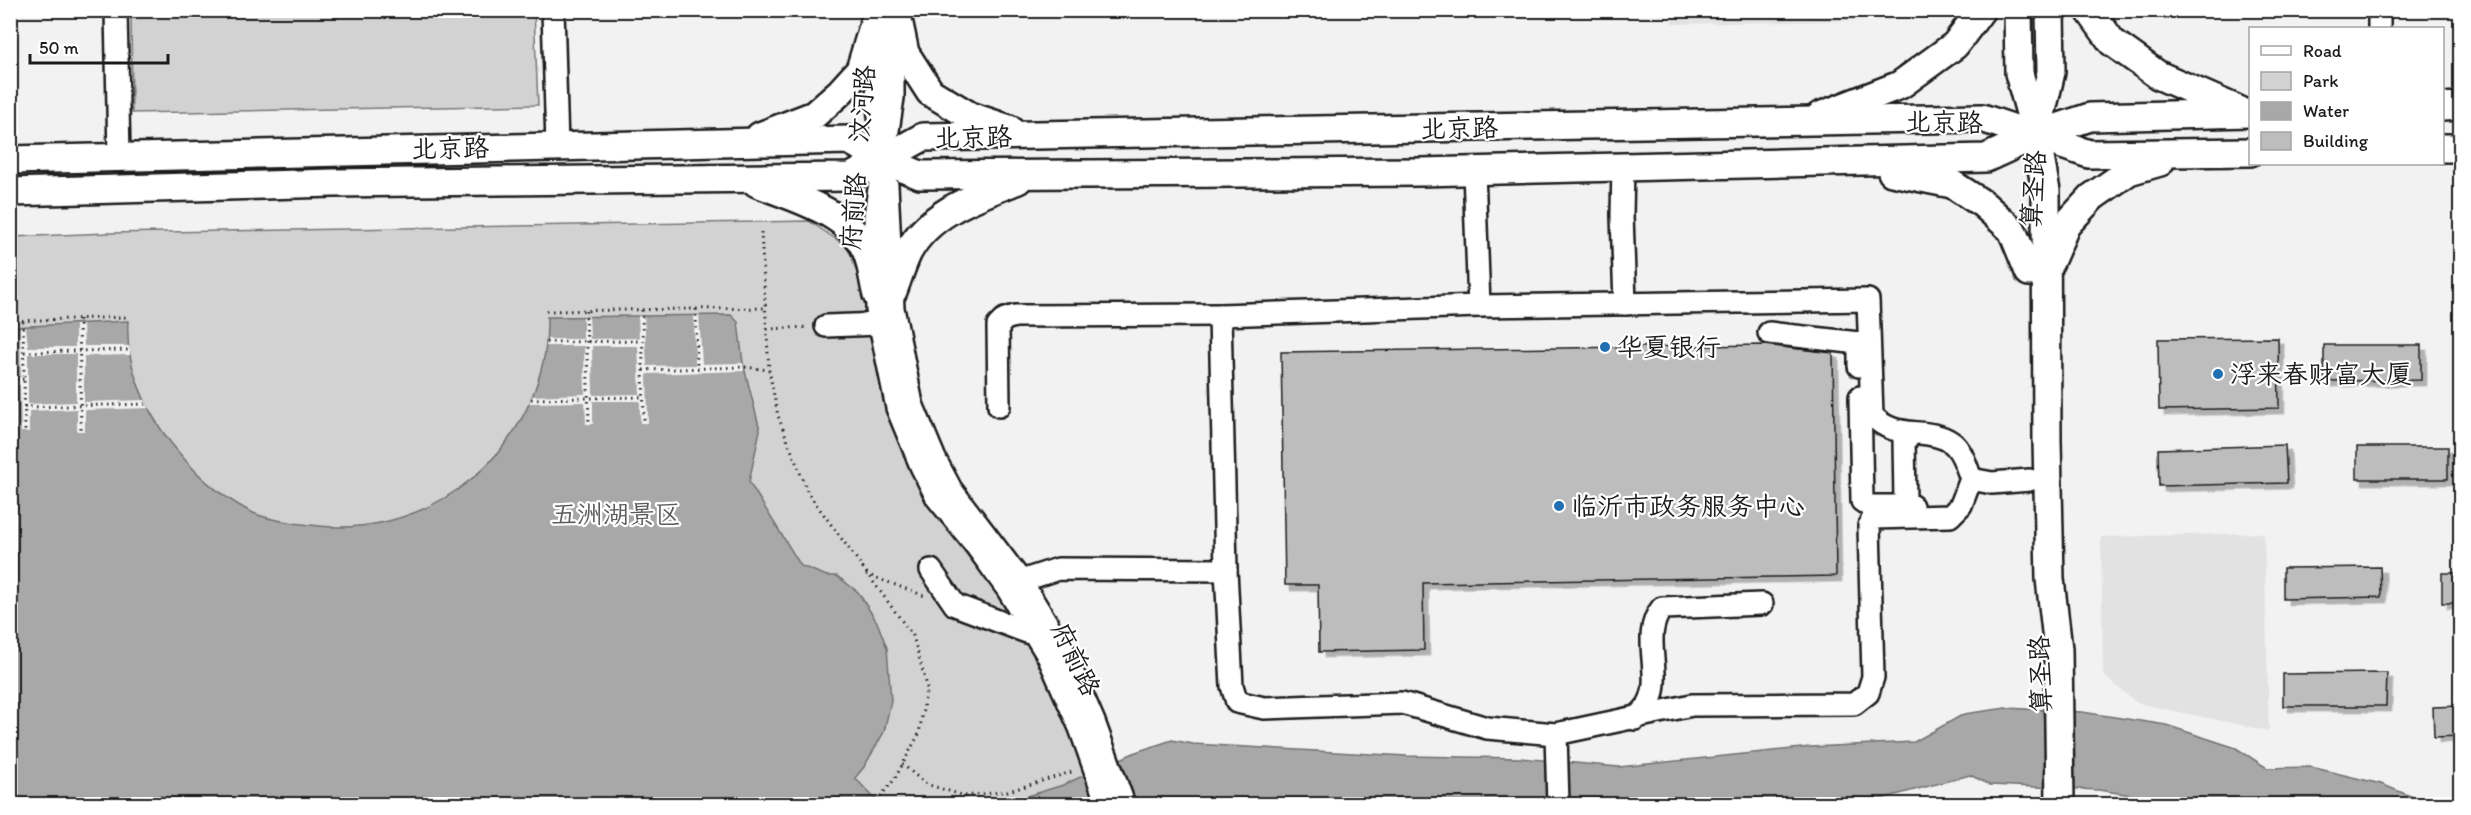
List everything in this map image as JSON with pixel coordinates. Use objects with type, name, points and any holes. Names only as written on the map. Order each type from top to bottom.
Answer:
[{"type":"main road","points":[[742,142],[814,115],[840,92],[860,70],[880,10]]},
{"type":"main road","points":[[895,10],[905,53],[930,92],[970,116],[1030,137]]},
{"type":"main road","points":[[1804,122],[1900,85],[1955,45],[1981,10]]},
{"type":"main road","name":"算圣路","points":[[2018,10],[2019,73],[2036,135],[2046,191],[2038,272],[2030,480],[2033,580],[2049,649],[2060,804]]},
{"type":"main road","points":[[2036,135],[2051,72],[2050,10]]},
{"type":"main road","points":[[2089,10],[2112,42],[2158,75],[2248,113]]},
{"type":"main road","points":[[2444,107],[2460,106]]},
{"type":"main road","name":"北京路","points":[[10,160],[849,140],[884,160],[920,175],[1474,171],[1986,158],[2036,135],[2090,117],[2248,113]]},
{"type":"main road","name":"北京路","points":[[10,192],[333,183],[851,177],[923,137],[1030,137],[1982,118],[2089,154],[2249,152]]},
{"type":"main road","points":[[2444,148],[2460,148]]},
{"type":"main road","points":[[1819,162],[1904,174],[1952,184],[1983,204],[2012,230],[2038,272],[2066,225],[2092,197],[2129,171],[2197,153]]},
{"type":"main road","points":[[885,293],[909,250],[928,227],[958,204],[1032,175]]},
{"type":"main road","points":[[745,178],[808,203],[846,224],[866,250],[885,293]]},
{"type":"main road","name":"算圣路","points":[[2038,272],[2050,579],[2042,804]]},
{"type":"street","points":[[116,10],[120,156]]},
{"type":"street","points":[[553,10],[557,146]]},
{"type":"street","name":"汶河路","points":[[880,10],[877,99],[884,160]]},
{"type":"street","name":"汶河路","points":[[884,160],[893,98],[895,10]]},
{"type":"street","points":[[2379,10],[2379,27]]},
{"type":"street","name":"府前路","points":[[884,160],[874,215],[885,293],[912,404],[935,459],[951,489],[1021,581],[1062,648],[1087,725],[1107,804]]},
{"type":"street","points":[[1623,167],[1625,304]]},
{"type":"street","points":[[1474,171],[1479,306]]},
{"type":"street","name":"府前路","points":[[885,293],[880,324],[897,408],[921,466],[937,498],[1008,590],[1048,656],[1087,725],[1124,804]]},
{"type":"street","points":[[999,406],[998,326],[1005,319],[1015,316],[1220,315],[1479,306],[1868,300],[1872,416],[1879,424],[1913,434],[1937,436],[1952,442],[1959,451],[1971,479],[1961,505],[1950,516],[1873,518],[1869,526],[1873,677],[1868,693],[1854,704],[1692,705],[1556,740],[1487,728],[1402,703],[1264,708],[1237,702],[1232,686],[1226,570],[1220,315]]},
{"type":"street","points":[[826,326],[880,324]]},
{"type":"street","points":[[1869,333],[1769,333],[1859,343],[1862,501],[1869,506],[1961,505]]},
{"type":"street","points":[[1912,506],[1905,502],[1904,440],[1913,434]]},
{"type":"street","points":[[1971,479],[1992,483],[2030,480]]},
{"type":"street","points":[[1021,581],[1058,569],[1226,570]]},
{"type":"street","points":[[931,570],[955,605],[1035,635]]},
{"type":"street","points":[[1635,719],[1648,706],[1653,690],[1651,638],[1654,618],[1662,608],[1762,604]]},
{"type":"street","points":[[1556,740],[1558,804]]},
{"type":"path","points":[[761,232],[769,370],[778,416],[808,493],[913,636],[927,686],[919,734],[894,780],[874,804]]},
{"type":"path","points":[[546,311],[766,308]]},
{"type":"path","points":[[696,309],[697,369]]},
{"type":"path","points":[[642,310],[644,423]]},
{"type":"path","points":[[586,311],[589,424]]},
{"type":"path","points":[[10,321],[128,317]]},
{"type":"path","points":[[79,319],[81,431]]},
{"type":"path","points":[[23,321],[25,432]]},
{"type":"path","points":[[767,329],[826,326]]},
{"type":"path","points":[[546,342],[642,341]]},
{"type":"path","points":[[23,352],[130,350]]},
{"type":"path","points":[[643,370],[744,367],[769,370]]},
{"type":"path","points":[[10,380],[24,380]]},
{"type":"path","points":[[531,399],[643,397]]},
{"type":"path","points":[[24,407],[147,404]]},
{"type":"path","points":[[865,573],[913,592],[955,605]]},
{"type":"path","points":[[901,764],[926,784],[964,796],[1009,791],[1082,769]]},
{"type":"shaded area","points":[[1672,10],[1900,11],[1891,20],[1672,24]]},
{"type":"shaded area","points":[[2264,533],[2269,731],[2137,703],[2103,675],[2101,537]]},
{"type":"green space","points":[[131,11],[534,11],[538,105],[132,113]]},
{"type":"green space","name":"五洲湖景区","points":[[809,221],[849,248],[866,300],[883,401],[934,513],[1004,602],[1025,644],[1042,660],[1055,701],[1075,742],[1096,804],[11,804],[11,237],[109,233]]},
{"type":"water","points":[[731,315],[738,322],[743,363],[760,430],[749,482],[801,566],[827,576],[837,576],[858,592],[877,622],[887,648],[891,701],[884,732],[855,778],[880,804],[199,804],[160,796],[135,796],[96,802],[96,804],[11,804],[10,327],[128,321],[133,370],[145,401],[171,443],[206,481],[225,497],[263,517],[303,524],[350,527],[389,521],[425,508],[458,489],[487,465],[512,435],[531,400],[544,356],[547,317]]},
{"type":"water","points":[[2006,708],[2082,712],[2166,725],[2236,748],[2267,768],[2311,767],[2381,784],[2430,804],[2222,804],[2169,801],[2099,790],[1990,785],[1970,775],[1862,804],[1695,802],[1680,804],[984,804],[1018,799],[1063,785],[1136,752],[1172,740],[1193,744],[1407,756],[1520,758],[1619,767],[1811,747],[1914,742],[1964,714]]},
{"type":"pier","points":[[694,315],[699,315],[702,364],[743,363],[744,371],[647,374],[648,423],[640,423],[640,401],[593,401],[593,424],[586,424],[585,402],[529,403],[532,396],[585,394],[584,346],[546,346],[547,339],[583,339],[583,317],[589,316],[590,339],[639,338],[638,316],[644,316],[647,366],[695,365]],"holes":[[[592,346],[638,346],[640,394],[593,395]]]},
{"type":"pier","points":[[75,325],[83,325],[84,346],[129,346],[130,350],[130,355],[84,356],[84,402],[145,400],[149,408],[85,410],[85,431],[77,431],[77,409],[29,411],[29,432],[21,432],[20,385],[10,385],[11,377],[21,377],[20,327],[26,327],[28,347],[75,347]],"holes":[[[28,354],[76,354],[76,402],[28,404]]]},
{"type":"building","name":"浮来春财富大厦","points":[[2278,338],[2279,408],[2159,410],[2158,339]]},
{"type":"building","name":"临沂市政务服务中心","points":[[1765,345],[1833,353],[1836,576],[1423,583],[1424,650],[1319,652],[1318,585],[1285,585],[1281,352]]},
{"type":"building","points":[[2324,345],[2421,345],[2421,380],[2324,381]]},
{"type":"building","points":[[2285,445],[2287,483],[2159,486],[2158,449]]},
{"type":"building","points":[[2357,447],[2448,447],[2448,479],[2357,479]]},
{"type":"building","points":[[2380,567],[2381,597],[2283,599],[2283,568]]},
{"type":"building","points":[[2442,573],[2460,573],[2460,603],[2442,603]]},
{"type":"building","points":[[2387,673],[2386,706],[2283,706],[2283,674]]},
{"type":"building","points":[[2460,706],[2460,736],[2434,737],[2433,707]]},
{"type":"place","name":"华夏银行","points":[[1605,347]]},
{"type":"place","name":"浮来春财富大厦","points":[[2218,374]]},
{"type":"place","name":"临沂市政务服务中心","points":[[1559,506]]}]
